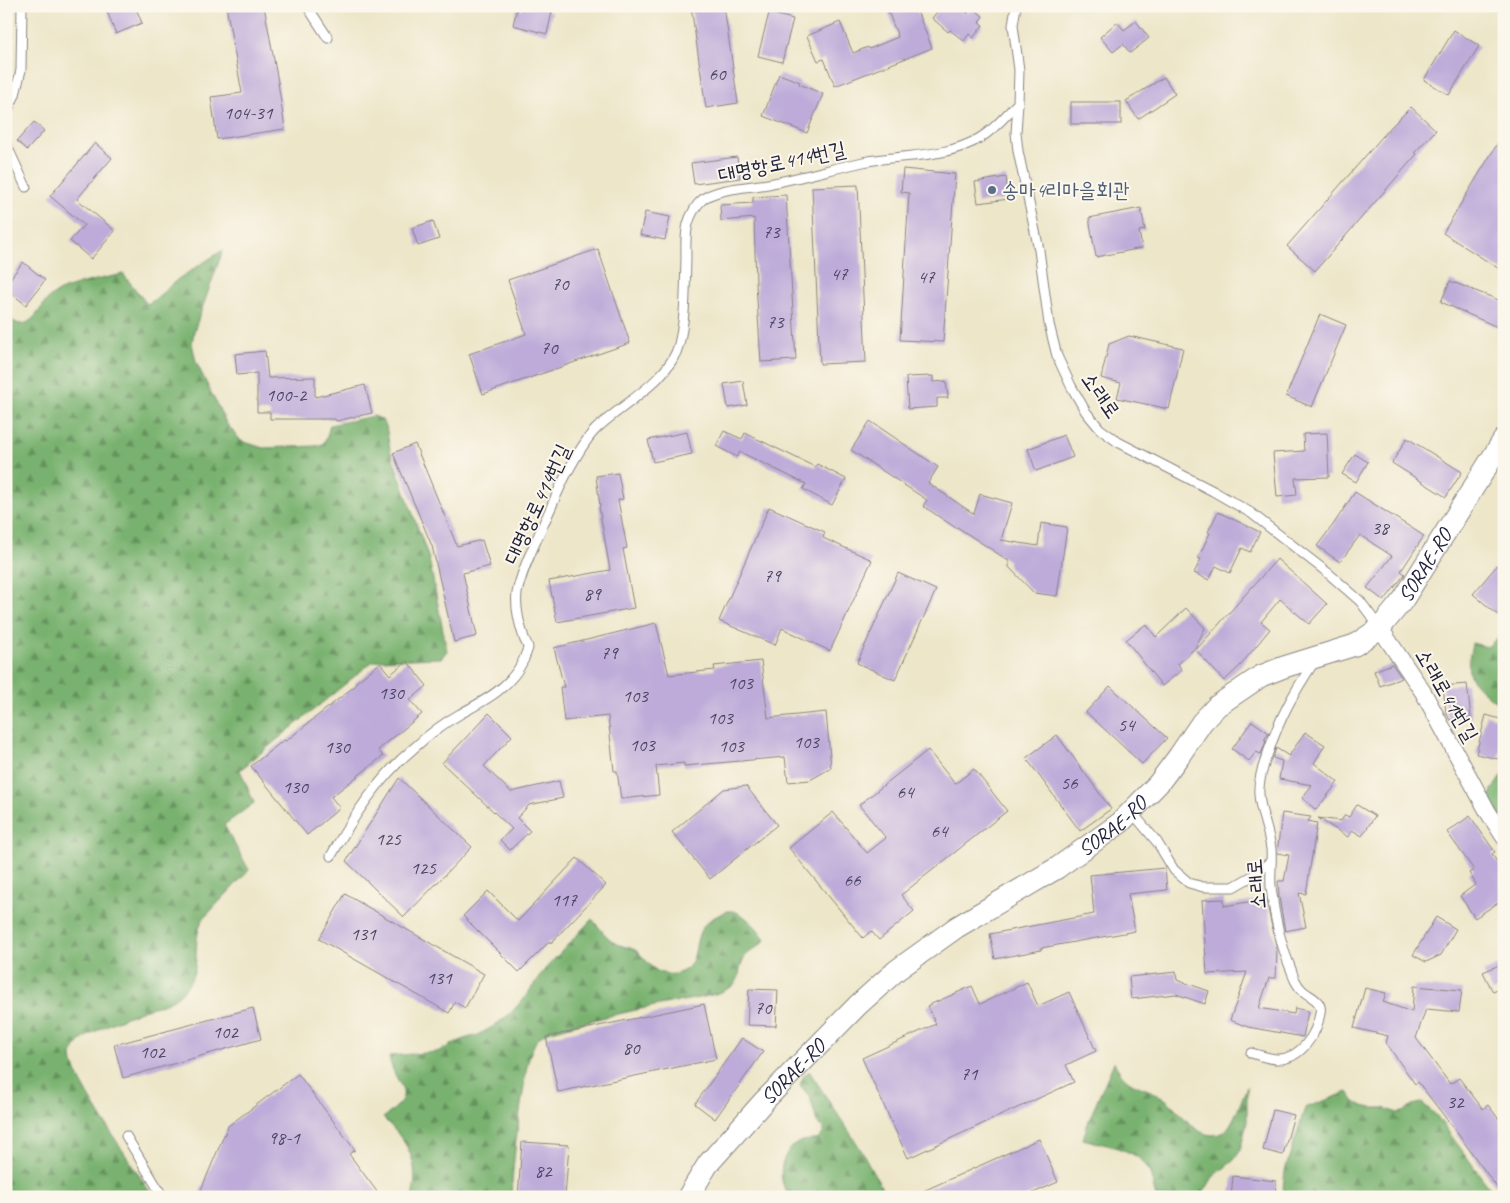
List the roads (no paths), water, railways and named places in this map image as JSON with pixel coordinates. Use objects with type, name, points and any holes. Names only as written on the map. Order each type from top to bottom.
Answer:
[{"type":"street","name":"SORAE-RO","points":[[688,1197],[708,1164],[765,1100],[858,1006],[897,970],[957,927],[1057,868],[1120,823],[1158,784],[1202,722],[1217,706],[1261,676],[1355,645],[1380,628],[1403,600],[1504,439]]},
{"type":"street","name":"소래로41번길","points":[[1380,628],[1423,692],[1504,838]]},
{"type":"lane","points":[[6,113],[16,95],[21,70],[22,6]]},
{"type":"lane","points":[[307,6],[328,38]]},
{"type":"lane","points":[[1016,6],[1013,25],[1019,70],[1018,103]]},
{"type":"lane","name":"소래로","points":[[1018,103],[1016,133],[1018,151],[1039,250],[1043,291],[1049,324],[1057,356],[1086,412],[1100,429],[1118,442],[1213,491],[1251,513],[1328,573],[1360,601],[1380,628]]},
{"type":"lane","name":"대명항로414번길","points":[[330,856],[382,780],[405,756],[439,728],[498,692],[517,671],[524,660],[528,649],[516,604],[517,593],[528,558],[566,475],[583,444],[595,430],[656,378],[669,364],[678,348],[684,310],[688,222],[695,208],[702,200],[709,195],[717,193],[768,184],[866,162],[949,151],[980,138],[993,129],[1018,103]]},
{"type":"lane","points":[[6,144],[26,187]]},
{"type":"lane","name":"소래로","points":[[1251,1053],[1276,1060],[1291,1057],[1304,1047],[1315,1030],[1321,1012],[1319,1002],[1300,988],[1292,973],[1280,936],[1271,887],[1271,849],[1258,792],[1263,767],[1278,726],[1288,703],[1316,658]]},
{"type":"lane","points":[[1131,811],[1157,842],[1174,870],[1189,883],[1203,887],[1233,887],[1256,874],[1271,861]]},
{"type":"lane","points":[[126,1136],[163,1197]]},
{"type":"place","name":"송마4리마을회관","points":[[992,190]]}]
